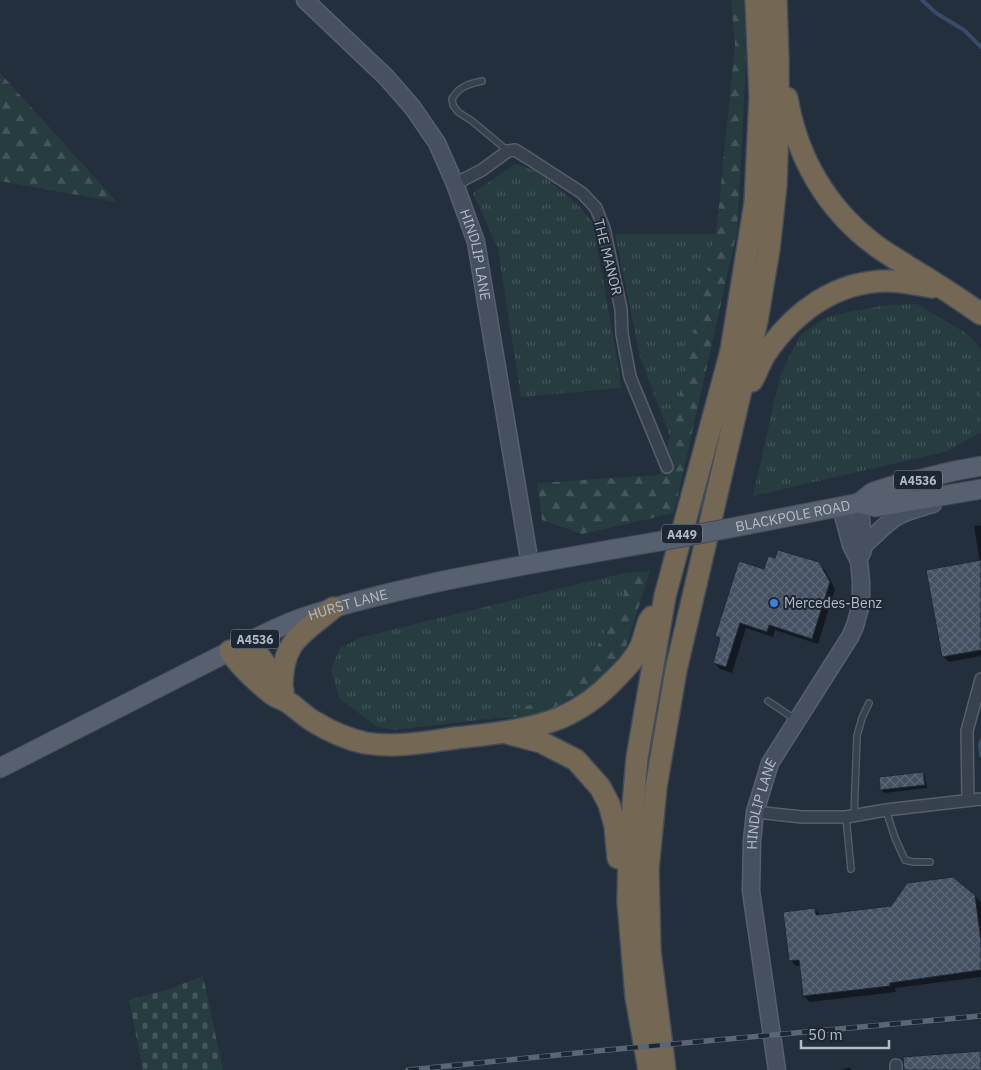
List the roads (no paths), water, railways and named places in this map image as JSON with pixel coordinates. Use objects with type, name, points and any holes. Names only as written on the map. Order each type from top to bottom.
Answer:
[{"type":"highway","name":"A449","points":[[649,1070],[636,997],[628,902],[629,853],[637,758],[665,596],[731,351],[755,203],[760,97],[756,0]]},
{"type":"highway","name":"A449","points":[[665,1070],[650,950],[648,869],[656,787],[676,670],[739,403],[757,320],[769,249],[776,185],[778,124],[776,0]]},
{"type":"highway","points":[[778,60],[796,136],[819,187],[837,210],[855,229],[876,246],[981,314]]},
{"type":"highway","points":[[739,403],[765,355],[776,340],[804,311],[822,298],[843,289],[866,283],[888,281],[946,290]]},
{"type":"highway","points":[[249,642],[284,694],[312,721],[331,732],[366,743],[413,744],[502,732],[538,725],[560,718],[580,707],[603,691],[629,665],[640,647],[649,621],[665,596]]},
{"type":"highway","points":[[284,694],[283,665],[291,645],[333,608]]},
{"type":"highway","points":[[230,651],[257,681],[274,695],[284,694]]},
{"type":"highway","points":[[502,732],[541,742],[576,760],[600,787],[609,804],[615,826],[618,857],[628,902]]},
{"type":"main road","name":"BLACKPOLE ROAD","points":[[850,505],[873,492],[892,486],[981,466]]},
{"type":"main road","name":"BLACKPOLE ROAD","points":[[725,529],[850,505],[876,506],[981,488]]},
{"type":"main road","name":"HURST LANE","points":[[0,768],[230,651],[301,619],[333,608],[389,592],[530,564],[725,529]]},
{"type":"street","name":"HINDLIP LANE","points":[[304,0],[386,77],[413,108],[437,143],[455,184],[476,242],[530,564]]},
{"type":"street","name":"THE MANOR","points":[[508,151],[515,150],[528,158],[582,193],[596,208],[604,228],[621,309],[622,334],[630,377],[667,467]]},
{"type":"street","points":[[455,184],[482,170],[508,151]]},
{"type":"street","points":[[864,545],[896,517],[937,503],[950,494]]},
{"type":"street","name":"HINDLIP LANE","points":[[850,505],[864,545],[859,561]]},
{"type":"street","name":"HINDLIP LANE","points":[[777,1070],[751,891],[752,841],[755,812],[770,763],[798,721],[855,626],[861,598],[861,581],[859,561],[851,545],[850,505]]},
{"type":"street","points":[[968,800],[967,731],[981,679]]},
{"type":"street","points":[[755,812],[802,817],[850,816],[981,798]]},
{"type":"lane","points":[[482,81],[460,88],[452,99],[453,105],[458,112],[472,121],[508,151]]},
{"type":"lane","points":[[768,701],[798,721]]},
{"type":"lane","points":[[851,869],[850,816],[857,736],[869,703]]},
{"type":"lane","points":[[886,810],[905,860],[930,862]]},
{"type":"waterway","points":[[922,0],[936,13],[964,30],[981,47]]},
{"type":"waterway","points":[[981,741],[981,755]]},
{"type":"railway","points":[[408,1070],[981,1016]]},
{"type":"place","name":"Mercedes-Benz","points":[[774,603]]}]
